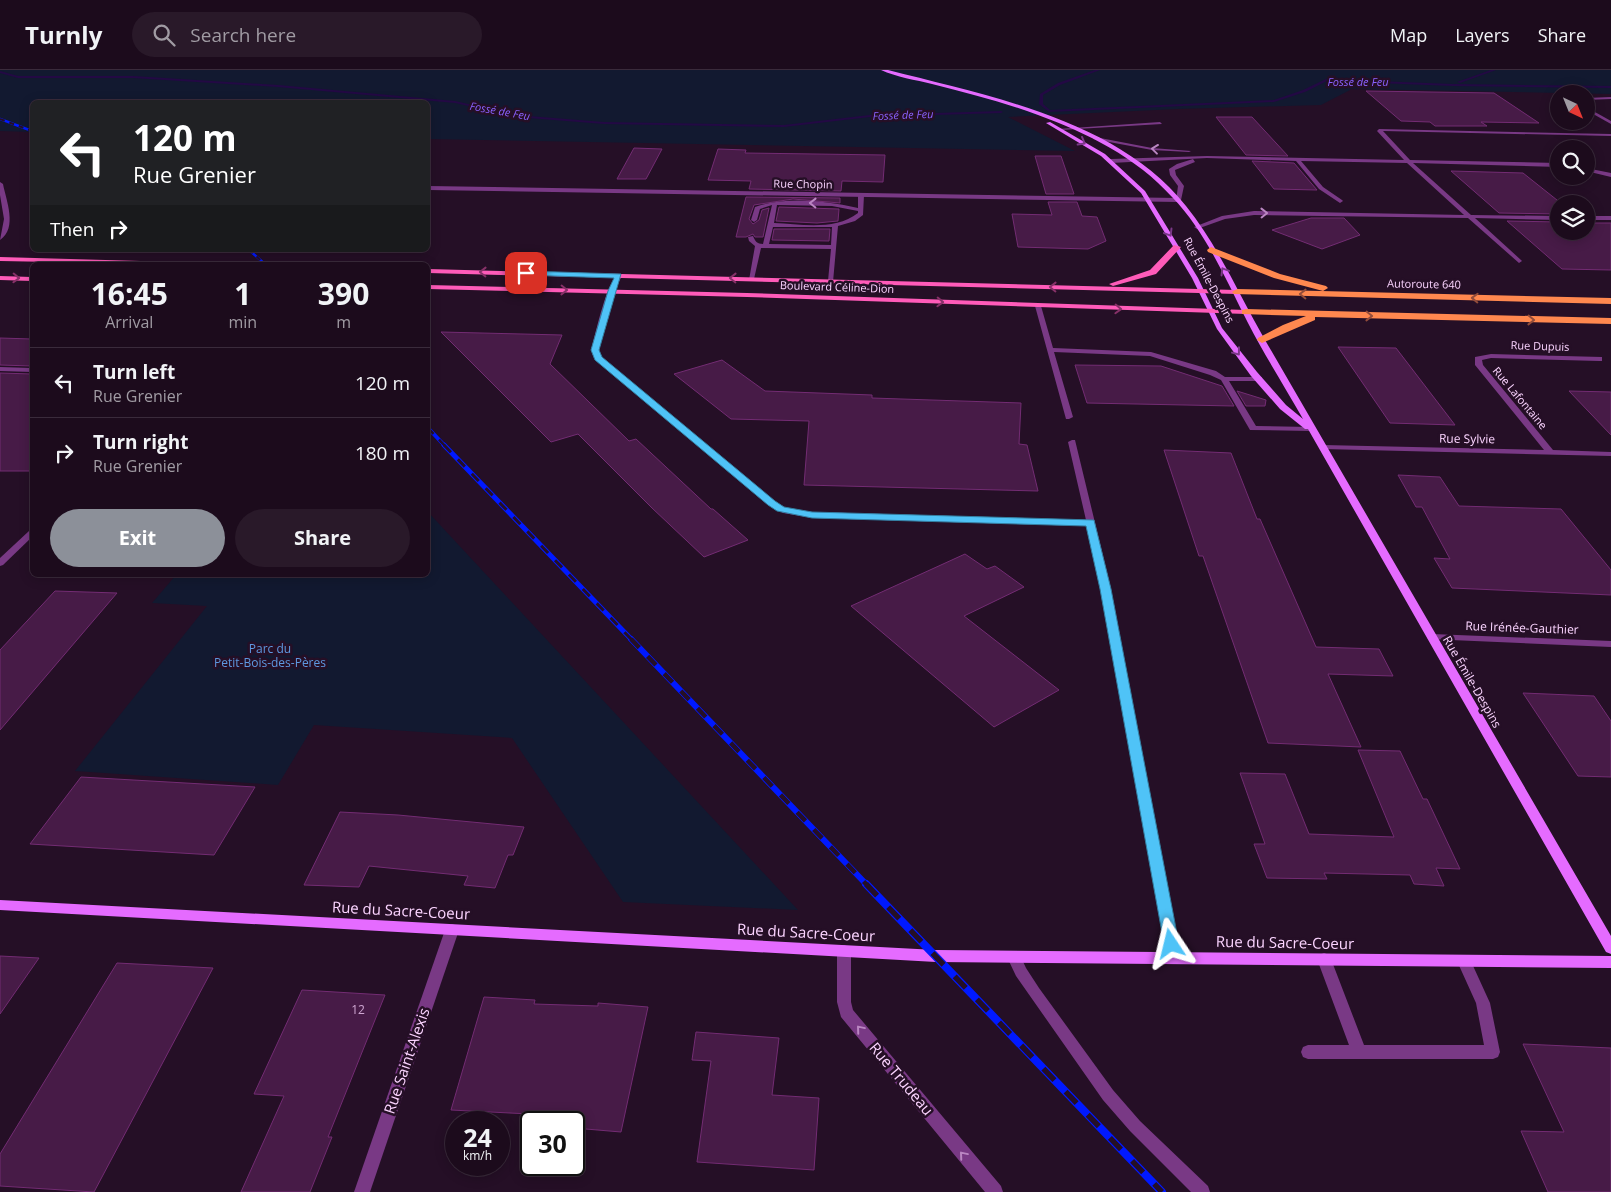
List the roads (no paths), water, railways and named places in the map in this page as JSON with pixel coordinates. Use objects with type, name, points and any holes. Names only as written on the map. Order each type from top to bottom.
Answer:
[{"type":"highway","points":[[1211,250],[1277,276],[1352,295]]},
{"type":"highway","name":"Autoroute 640","points":[[1237,292],[1611,301]]},
{"type":"highway","points":[[1246,312],[1611,321]]},
{"type":"highway","points":[[1262,340],[1287,327],[1320,315]]},
{"type":"main road","points":[[1101,288],[1149,274],[1156,270],[1177,247]]},
{"type":"main road","points":[[0,260],[85,262]]},
{"type":"main road","name":"Boulevard Céline-Dion","points":[[430,271],[1237,292]]},
{"type":"main road","points":[[0,278],[30,279]]},
{"type":"main road","name":"Boulevard Céline-Dion","points":[[430,288],[611,291],[1246,312]]},
{"type":"street","points":[[883,70],[1032,113]]},
{"type":"street","points":[[1595,99],[1611,98]]},
{"type":"street","name":"Rue Émile-Despins","points":[[1032,113],[1075,128],[1133,160],[1178,200],[1198,227],[1237,292],[1246,312],[1311,429],[1611,948]]},
{"type":"street","name":"Rue Émile-Despins","points":[[1032,113],[1111,161],[1149,200],[1202,291],[1219,328],[1259,379],[1284,407],[1311,429]]},
{"type":"street","points":[[1596,113],[1611,116]]},
{"type":"street","points":[[1596,113],[1611,123]]},
{"type":"street","points":[[1060,129],[1160,123]]},
{"type":"street","points":[[1519,261],[1408,161],[1379,130],[1611,135]]},
{"type":"street","points":[[1095,138],[1152,149],[1196,151],[1230,158]]},
{"type":"street","points":[[1111,161],[1206,157],[1550,166]]},
{"type":"street","points":[[1178,200],[1180,186],[1173,175],[1172,169],[1206,157]]},
{"type":"street","points":[[1297,159],[1321,188],[1340,201]]},
{"type":"street","points":[[1595,171],[1611,175]]},
{"type":"street","points":[[0,184],[8,223],[4,234],[0,238]]},
{"type":"street","name":"Rue Chopin","points":[[430,188],[1178,200]]},
{"type":"street","points":[[771,224],[836,226],[860,216],[861,194]]},
{"type":"street","points":[[754,220],[759,206],[775,203],[839,204],[861,210]]},
{"type":"street","points":[[766,246],[775,203]]},
{"type":"street","points":[[1198,227],[1224,218],[1245,214],[1353,213],[1550,218]]},
{"type":"street","points":[[1595,218],[1611,218]]},
{"type":"street","points":[[831,281],[836,226]]},
{"type":"street","points":[[751,237],[751,240],[758,246],[834,247]]},
{"type":"street","points":[[751,279],[758,246]]},
{"type":"street","points":[[619,276],[611,291],[595,350],[598,358],[771,503],[781,509],[812,515],[1091,523]]},
{"type":"street","points":[[1038,306],[1069,417]]},
{"type":"street","points":[[1051,350],[1151,354],[1213,373],[1224,379],[1259,379]]},
{"type":"street","name":"Rue Dupuis","points":[[1481,357],[1600,359]]},
{"type":"street","name":"Rue Lafontaine","points":[[1481,357],[1478,359],[1479,365],[1550,452]]},
{"type":"street","points":[[0,369],[30,370]]},
{"type":"street","points":[[1224,379],[1253,428],[1311,429]]},
{"type":"street","points":[[1072,442],[1106,589],[1174,958]]},
{"type":"street","name":"Rue Sylvie","points":[[1323,447],[1611,454]]},
{"type":"street","points":[[0,563],[30,535]]},
{"type":"street","name":"Rue Irénée-Gauthier","points":[[1432,637],[1611,644]]},
{"type":"street","name":"Rue du Sacre-Coeur","points":[[0,905],[844,952],[1014,957],[1611,962]]},
{"type":"street","name":"Rue Saint-Alexis","points":[[362,1192],[452,930]]},
{"type":"street","name":"Rue Trudeau","points":[[844,952],[844,1002],[846,1013],[995,1192]]},
{"type":"street","points":[[1014,957],[1034,992],[1108,1095],[1135,1126],[1202,1192]]},
{"type":"street","points":[[1324,959],[1359,1052]]},
{"type":"street","points":[[1308,1052],[1493,1052],[1483,1003],[1464,961]]},
{"type":"waterway","name":"Fossé de Feu","points":[[1098,70],[1059,84],[1041,95],[1041,104],[1049,111],[1274,101],[1304,91],[1326,80],[1452,85],[1611,87]]},
{"type":"waterway","points":[[1459,82],[1494,70]]},
{"type":"waterway","name":"Fossé de Feu","points":[[0,72],[18,77],[133,77],[278,86],[455,102],[516,116],[604,123],[784,126],[870,116],[1001,112]]},
{"type":"railway","points":[[0,119],[30,130]]},
{"type":"railway","points":[[251,252],[263,262]]},
{"type":"railway","points":[[430,430],[445,446]]},
{"type":"railway","points":[[444,445],[632,640]]},
{"type":"railway","points":[[631,639],[867,885]]},
{"type":"railway","points":[[866,884],[1162,1192]]},
{"type":"park label","name":"Parc du Petit-Bois-des-Pères","points":[[270,656]]}]
